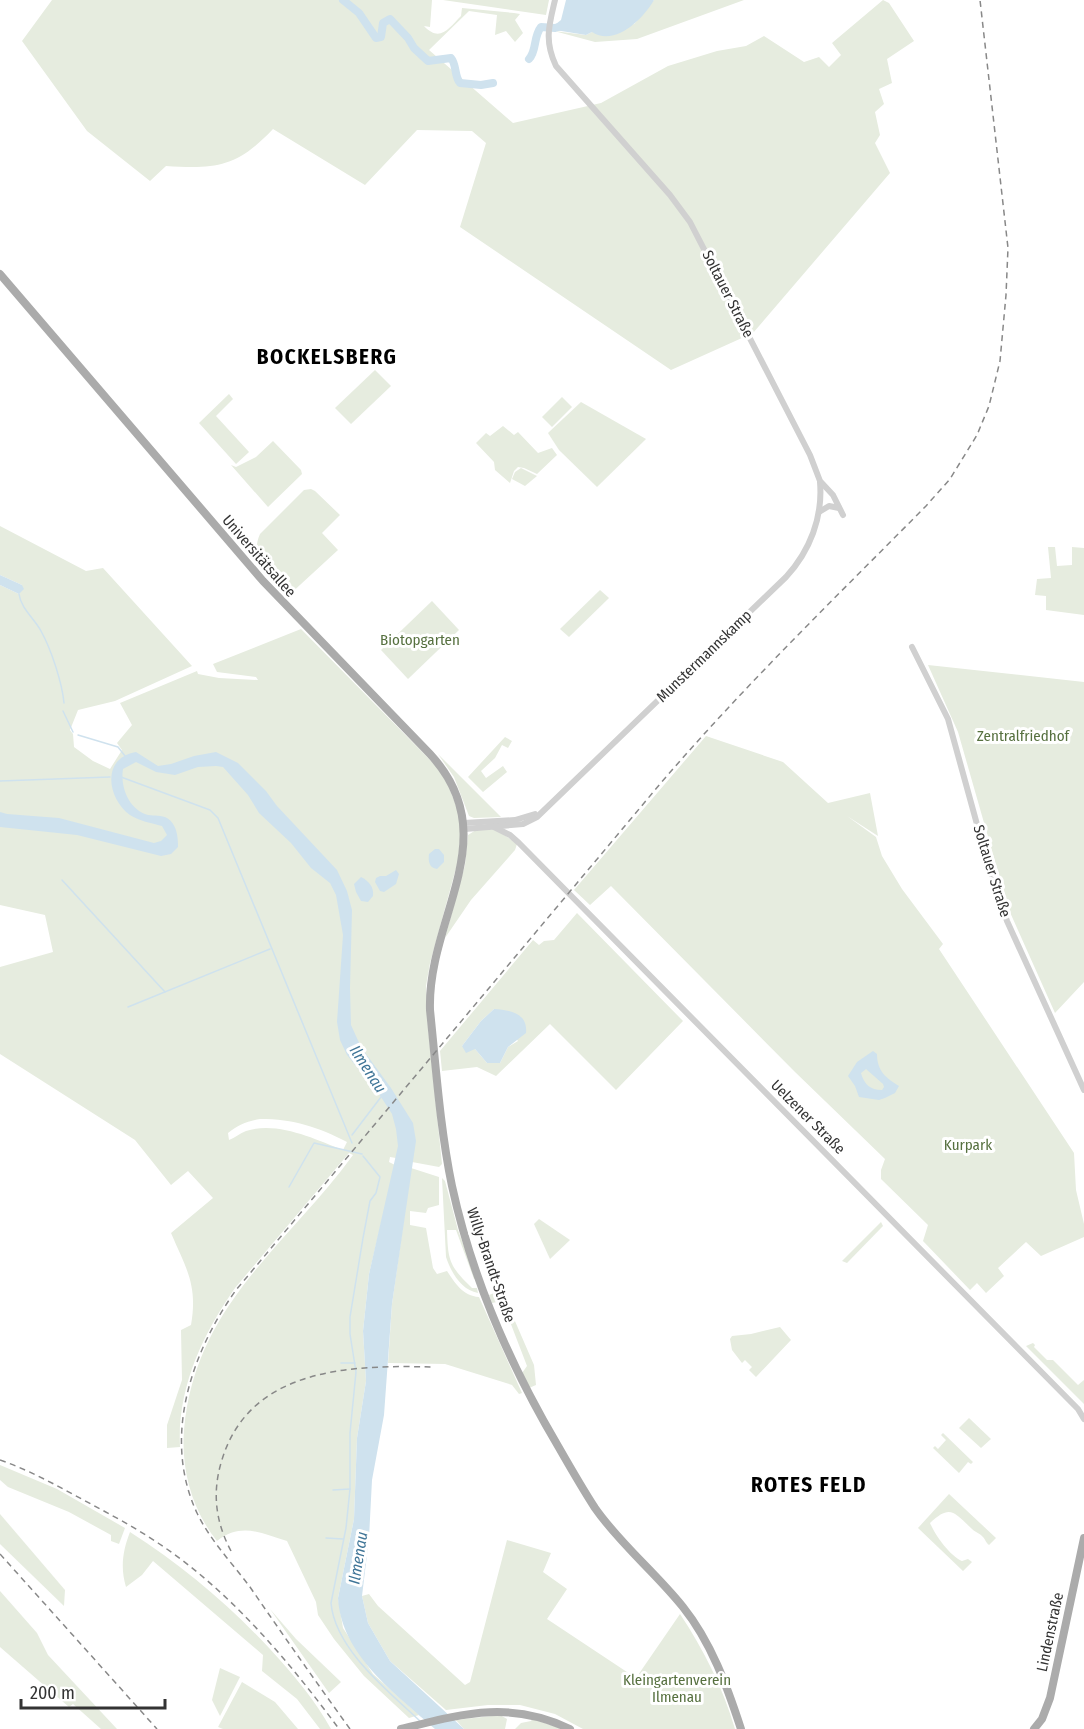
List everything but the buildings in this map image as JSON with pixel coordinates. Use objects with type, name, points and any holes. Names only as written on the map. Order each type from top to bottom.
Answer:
[{"type":"main road","name":"Universitätsallee","points":[[0,274],[263,581],[430,754]]},
{"type":"main road","name":"Willy-Brandt-Straße","points":[[430,754],[454,786],[460,802],[464,826],[461,863],[429,988],[448,1162],[461,1220],[491,1312],[527,1394],[583,1490],[619,1538],[669,1591],[692,1620],[721,1672],[741,1729]]},
{"type":"main road","name":"Lindenstraße","points":[[1034,1729],[1042,1719],[1050,1698],[1084,1538]]},
{"type":"main road","points":[[401,1729],[442,1719],[504,1711],[528,1714],[570,1729]]},
{"type":"street","name":"Soltauer Straße","points":[[555,0],[550,22],[549,48],[556,66],[670,195],[690,222],[810,455],[820,482],[830,491],[843,515]]},
{"type":"street","name":"Munstermannskamp","points":[[464,826],[508,826],[523,824],[537,817],[794,568],[809,545],[819,512],[820,482]]},
{"type":"street","name":"Soltauer Straße","points":[[821,491],[838,507]]},
{"type":"street","points":[[821,491],[830,491]]},
{"type":"street","points":[[819,512],[829,506],[838,507]]},
{"type":"street","name":"Soltauer Straße","points":[[912,647],[948,719],[986,857],[1008,924],[1084,1090]]},
{"type":"street","name":"Munstermannskamp","points":[[464,826],[522,819],[546,808]]},
{"type":"street","points":[[519,843],[518,836],[523,824]]},
{"type":"street","points":[[508,826],[510,835]]},
{"type":"street","name":"Uelzener Straße","points":[[508,826],[519,843]]},
{"type":"street","name":"Uelzener Straße","points":[[494,827],[510,835],[519,843],[1081,1410],[1084,1419]]},
{"type":"green space","points":[[52,0],[432,0],[430,27],[424,26],[435,33],[448,29],[461,16],[462,8],[520,14],[515,20],[523,33],[515,42],[506,31],[495,35],[497,15],[469,11],[429,50],[513,123],[601,103],[668,66],[717,51],[746,46],[764,36],[804,62],[819,57],[829,67],[841,55],[832,43],[883,0],[889,3],[914,41],[887,59],[892,83],[879,89],[884,104],[875,112],[880,135],[875,143],[890,173],[753,333],[671,370],[460,227],[486,143],[472,131],[417,130],[365,185],[273,129],[260,142],[237,158],[213,166],[166,166],[150,181],[87,131],[22,41]]},
{"type":"green space","points":[[443,0],[549,0],[546,15]]},
{"type":"green space","points":[[654,0],[744,0],[637,39],[595,42],[554,31],[586,35],[634,24]]},
{"type":"green space","points":[[375,370],[391,386],[351,424],[335,408]]},
{"type":"green space","points":[[229,394],[233,399],[216,416],[249,452],[236,464],[199,423]]},
{"type":"green space","points":[[562,397],[572,407],[552,427],[542,417]]},
{"type":"green space","points":[[581,402],[646,439],[597,487],[559,450],[548,433]]},
{"type":"green space","points":[[503,426],[514,435],[518,432],[538,453],[552,448],[557,455],[537,474],[518,467],[510,483],[495,470],[494,462],[476,443],[486,433],[490,436]]},
{"type":"green space","points":[[273,441],[301,470],[302,474],[268,507],[231,465],[236,467],[256,457]]},
{"type":"green space","points":[[521,468],[537,476],[525,486],[512,479],[515,472]]},
{"type":"green space","points":[[311,489],[340,515],[322,533],[338,550],[288,596],[263,568],[257,553],[257,544],[260,534],[304,490]]},
{"type":"green space","points":[[0,526],[86,571],[103,568],[192,666],[115,701],[78,710],[70,730],[73,734],[74,747],[93,761],[110,769],[122,750],[117,743],[132,725],[120,703],[197,671],[198,674],[219,678],[258,680],[256,677],[217,672],[213,664],[301,629],[437,767],[446,780],[459,813],[461,830],[458,861],[430,963],[426,986],[442,1164],[439,1167],[412,1162],[412,1160],[396,1156],[396,1158],[390,1157],[389,1162],[395,1165],[369,1274],[363,1331],[366,1381],[357,1438],[354,1519],[338,1598],[343,1628],[373,1674],[419,1715],[409,1718],[364,1676],[334,1639],[318,1615],[316,1602],[287,1541],[260,1532],[243,1531],[226,1535],[217,1541],[195,1503],[184,1460],[184,1430],[192,1386],[205,1347],[224,1313],[247,1280],[353,1155],[349,1153],[235,1288],[223,1306],[202,1344],[187,1384],[180,1425],[180,1447],[167,1448],[167,1425],[182,1380],[181,1330],[191,1325],[193,1311],[189,1277],[171,1233],[213,1198],[188,1171],[171,1185],[135,1140],[0,1054],[0,967],[53,952],[45,915],[0,905],[0,585],[19,594],[22,585],[0,575]],"holes":[[[260,1119],[284,1120],[305,1125],[347,1142],[343,1150],[296,1133],[271,1128],[246,1131],[229,1140],[228,1133],[235,1128]]]},
{"type":"green space","points":[[1048,547],[1055,547],[1057,566],[1072,565],[1072,547],[1084,548],[1084,615],[1046,610],[1046,596],[1035,595],[1037,579],[1051,578]]},
{"type":"green space","points":[[600,590],[609,598],[569,637],[560,629]]},
{"type":"green space","name":"Biotopgarten","points":[[432,601],[459,630],[408,679],[381,650]]},
{"type":"green space","name":"Zentralfriedhof","points":[[928,665],[1084,682],[1084,982],[1055,1013],[1009,910],[958,732]]},
{"type":"green space","name":"Kurpark","points":[[706,736],[783,762],[828,803],[870,793],[878,836],[847,816],[876,837],[882,856],[902,889],[943,944],[939,949],[1074,1153],[1076,1190],[1084,1224],[1084,1237],[1041,1256],[1026,1242],[998,1268],[1004,1276],[986,1293],[977,1283],[970,1290],[923,1241],[928,1225],[881,1179],[885,1159],[795,1072],[611,886],[590,905],[574,890]]},
{"type":"green space","points":[[505,737],[512,741],[508,748],[502,745],[495,758],[481,771],[486,778],[503,766],[507,772],[483,792],[468,777]]},
{"type":"green space","points":[[438,754],[501,817],[474,818],[469,816],[454,777]]},
{"type":"green space","points":[[496,829],[517,844],[515,850],[471,900],[445,938],[465,865],[468,835],[476,830]]},
{"type":"green space","points":[[577,913],[683,1021],[616,1090],[550,1024],[496,1076],[477,1067],[442,1071],[440,1051],[533,940],[539,945],[544,941],[554,940]],"holes":[[[494,1009],[518,1041],[508,1047],[500,1063],[487,1063],[475,1049],[462,1046],[481,1021]]]},
{"type":"green space","points":[[411,1168],[439,1177],[439,1205],[428,1208],[426,1213],[410,1211],[410,1225],[426,1228],[433,1268],[437,1274],[447,1271],[464,1291],[479,1297],[522,1393],[519,1394],[512,1385],[445,1364],[388,1363],[392,1304]]},
{"type":"green space","points":[[442,1178],[445,1181],[458,1230],[476,1279],[474,1279],[456,1230],[447,1230],[449,1256],[454,1268],[472,1288],[477,1288],[478,1293],[467,1288],[458,1280],[446,1257]]},
{"type":"green space","points":[[539,1219],[570,1240],[550,1259],[534,1224]]},
{"type":"green space","points":[[881,1222],[883,1226],[847,1263],[842,1261]]},
{"type":"green space","points":[[497,1292],[505,1298],[534,1365],[536,1385],[529,1388],[522,1373],[527,1366],[502,1301],[492,1303],[489,1295]]},
{"type":"green space","points":[[780,1327],[791,1340],[756,1377],[749,1370],[752,1367],[745,1360],[742,1363],[732,1350],[730,1339],[732,1336]]},
{"type":"green space","points":[[1033,1343],[1047,1360],[1053,1360],[1078,1385],[1084,1380],[1084,1404],[1026,1346]]},
{"type":"green space","points":[[969,1418],[991,1439],[981,1448],[959,1428]]},
{"type":"green space","points":[[943,1433],[973,1462],[971,1464],[968,1462],[959,1473],[933,1448],[935,1446],[938,1449],[946,1440],[941,1435]]},
{"type":"green space","points":[[0,1465],[57,1489],[125,1528],[119,1544],[111,1541],[111,1535],[69,1512],[8,1487],[0,1480]]},
{"type":"green space","points":[[949,1494],[996,1538],[989,1545],[982,1536],[952,1512],[942,1514],[930,1523],[939,1539],[953,1555],[962,1561],[968,1559],[972,1562],[963,1571],[918,1528]]},
{"type":"green space","points":[[0,1514],[65,1590],[64,1606],[0,1544]]},
{"type":"green space","points":[[130,1532],[187,1572],[238,1617],[295,1678],[331,1729],[320,1729],[297,1699],[262,1671],[263,1655],[153,1561],[142,1575],[126,1587],[123,1559]]},
{"type":"green space","name":"Kleingartenverein Ilmenau","points":[[507,1540],[551,1553],[543,1572],[567,1589],[547,1619],[636,1678],[680,1614],[712,1670],[735,1729],[583,1729],[555,1714],[520,1705],[488,1705],[446,1710],[390,1661],[368,1623],[362,1596],[369,1594],[378,1606],[465,1685],[470,1682]]},
{"type":"green space","points":[[0,1591],[37,1633],[48,1655],[117,1729],[101,1729],[73,1704],[69,1707],[0,1647]]},
{"type":"green space","points":[[270,1609],[296,1639],[341,1682],[329,1693]]},
{"type":"green space","points":[[220,1668],[240,1677],[220,1716],[212,1700]]},
{"type":"green space","points":[[242,1682],[275,1702],[298,1729],[223,1729],[218,1727]]},
{"type":"green space","points":[[500,1715],[507,1719],[505,1729],[464,1729],[456,1720]]},
{"type":"green space","points":[[532,1719],[563,1729],[515,1729],[521,1723]]},
{"type":"water","points":[[566,0],[654,0],[643,15],[628,29],[610,36],[601,36],[592,32],[586,35],[555,30],[556,24],[561,20]]},
{"type":"water","points":[[0,575],[22,585],[24,589],[19,594],[0,585]]},
{"type":"water","name":"Ilmenau","points":[[136,752],[158,766],[216,752],[238,763],[337,870],[347,891],[352,910],[351,1025],[361,1047],[413,1123],[416,1141],[392,1304],[384,1415],[372,1480],[369,1538],[362,1596],[368,1623],[390,1661],[464,1729],[435,1729],[388,1687],[360,1655],[341,1619],[338,1598],[354,1519],[357,1438],[366,1381],[363,1331],[369,1274],[398,1146],[392,1114],[347,1055],[340,1040],[337,1022],[343,935],[336,895],[330,883],[311,868],[291,843],[259,813],[248,795],[223,767],[198,767],[175,775],[156,772],[136,762],[123,769],[123,783],[131,803],[148,815],[165,817],[175,827],[178,847],[171,854],[161,856],[77,835],[0,827],[0,812],[59,818],[154,843],[161,841],[167,835],[162,826],[130,815],[116,799],[113,789],[111,779],[117,762]]},
{"type":"water","points":[[439,849],[444,855],[444,862],[437,869],[431,866],[429,859],[429,854]]},
{"type":"water","points":[[396,870],[399,874],[396,884],[384,892],[380,891],[375,882],[376,878],[386,876]]},
{"type":"water","points":[[361,877],[369,882],[373,890],[373,896],[368,902],[361,901],[356,892],[354,884]]},
{"type":"water","points":[[494,1009],[506,1010],[521,1017],[526,1026],[526,1033],[508,1047],[500,1063],[487,1063],[475,1049],[466,1053],[462,1046],[481,1021]]},
{"type":"water","points":[[873,1051],[877,1054],[883,1073],[899,1086],[895,1093],[879,1100],[859,1097],[848,1076],[857,1062]],"holes":[[[866,1069],[883,1084],[882,1090],[871,1088],[861,1073]]]},
{"type":"waterway","points":[[343,0],[359,13],[376,38],[381,37],[383,23],[390,19],[428,61],[451,58],[460,83],[481,85],[493,83]]},
{"type":"waterway","points":[[529,59],[541,27],[555,28],[565,25]]},
{"type":"waterway","points":[[19,594],[22,604],[38,626],[49,647],[64,703]]},
{"type":"waterway","points":[[63,711],[73,732]]},
{"type":"waterway","points":[[78,735],[118,747],[125,756]]},
{"type":"waterway","points":[[0,781],[110,777]]},
{"type":"waterway","points":[[121,777],[210,810],[218,818],[352,1143]]},
{"type":"waterway","points":[[62,880],[165,992]]},
{"type":"waterway","points":[[128,1007],[270,949]]},
{"type":"waterway","name":"Ilmenau","points":[[352,1135],[381,1097]]},
{"type":"waterway","points":[[289,1187],[314,1143],[362,1154]]},
{"type":"waterway","name":"Ilmenau","points":[[363,1156],[380,1177],[376,1193],[370,1201],[350,1317],[350,1334],[356,1372],[350,1433],[350,1489],[346,1528],[331,1603],[342,1637],[352,1653],[379,1683],[420,1721]]},
{"type":"waterway","points":[[341,1363],[355,1363]]},
{"type":"waterway","points":[[333,1490],[350,1489]]},
{"type":"waterway","points":[[326,1538],[343,1539]]},
{"type":"railway","points":[[350,1729],[250,1587],[215,1542],[197,1513],[187,1484],[182,1455],[182,1426],[186,1397],[195,1368],[206,1341],[236,1290],[660,784],[757,677],[926,506],[950,479],[977,435],[989,406],[1000,361],[1008,248],[980,0]]},
{"type":"railway","points":[[231,1551],[222,1530],[217,1508],[218,1475],[234,1431],[254,1407],[278,1390],[306,1378],[337,1371],[432,1367]]},
{"type":"railway","points":[[0,1460],[24,1469],[116,1518],[184,1562],[209,1582],[256,1628],[300,1678],[339,1729]]},
{"type":"railway","points":[[0,1554],[157,1729]]},
{"type":"district","name":"BOCKELSBERG","points":[[327,357]]},
{"type":"district","name":"ROTES FELD","points":[[809,1485]]}]
